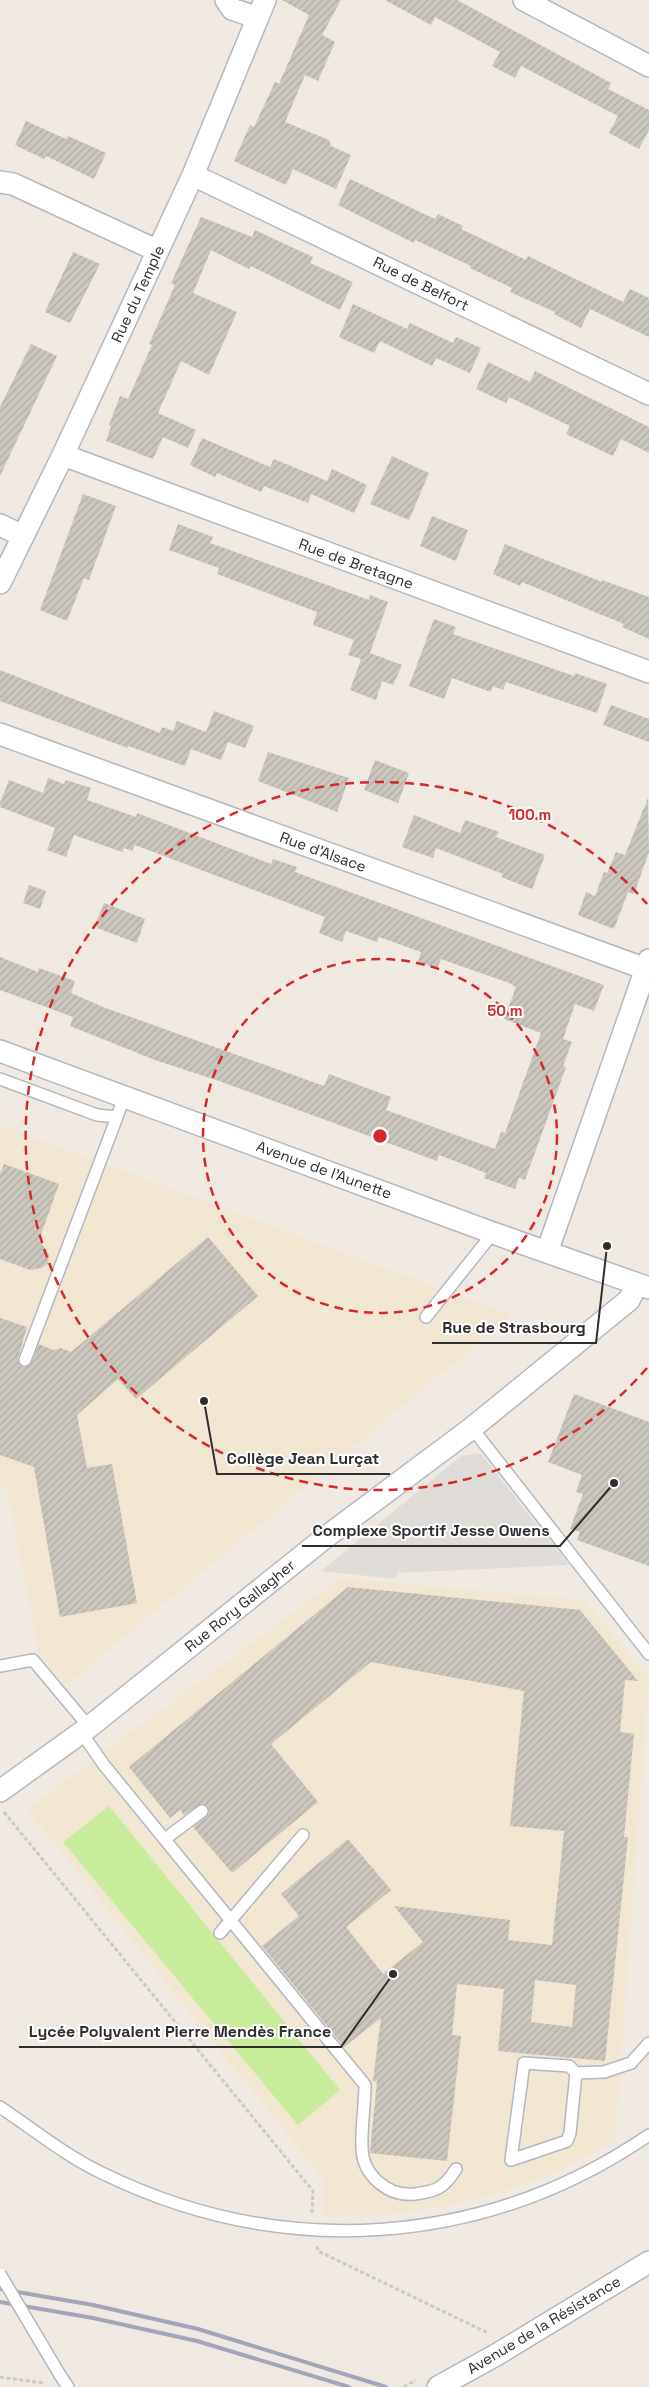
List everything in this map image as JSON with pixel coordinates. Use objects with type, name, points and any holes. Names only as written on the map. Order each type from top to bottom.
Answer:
[{"type":"street","points":[[226,0],[232,10],[261,9]]},
{"type":"street","points":[[524,0],[649,66]]},
{"type":"street","name":"Rue du Temple","points":[[0,583],[63,456],[193,175],[261,9]]},
{"type":"street","name":"Rue de Belfort","points":[[193,175],[649,394]]},
{"type":"street","points":[[0,182],[14,184],[158,251]]},
{"type":"street","name":"Rue de Bretagne","points":[[63,456],[649,672]]},
{"type":"street","points":[[0,525],[23,536]]},
{"type":"street","name":"Rue d'Alsace","points":[[0,734],[647,964]]},
{"type":"street","points":[[547,1252],[647,964]]},
{"type":"street","name":"Avenue de l'Aunette","points":[[0,1051],[121,1107],[643,1286]]},
{"type":"street","name":"Rue Rory Gallagher","points":[[0,1791],[85,1730],[322,1540],[472,1428],[629,1300],[643,1286]]},
{"type":"street","name":"Avenue de la Résistance","points":[[438,2387],[501,2352],[649,2262]]},
{"type":"lane","points":[[0,1079],[97,1115],[121,1107]]},
{"type":"lane","points":[[25,1360],[121,1107]]},
{"type":"lane","points":[[426,1317],[493,1233]]},
{"type":"lane","points":[[472,1428],[649,1654]]},
{"type":"lane","points":[[0,1666],[33,1660],[85,1730],[104,1765],[365,2085],[362,2149],[371,2175],[386,2190],[409,2195],[433,2192],[447,2183],[456,2170]]},
{"type":"lane","points":[[165,1839],[202,1811]]},
{"type":"lane","points":[[220,1933],[303,1835]]},
{"type":"lane","points":[[576,2072],[570,2133],[567,2141],[511,2160],[524,2063],[569,2066],[576,2072],[604,2072],[631,2063],[649,2043]]},
{"type":"lane","points":[[0,2107],[100,2172],[146,2193],[219,2217],[312,2230],[377,2231],[439,2223],[501,2209],[563,2184],[622,2153],[649,2135]]},
{"type":"lane","points":[[0,2274],[68,2387]]},
{"type":"path","points":[[0,1808],[313,2190],[312,2230],[318,2251],[495,2336],[501,2352]]},
{"type":"path","points":[[0,2377],[44,2383],[46,2387]]},
{"type":"shaded area","points":[[0,1125],[512,1315],[65,1686],[39,1654],[7,1490],[0,1487]]},
{"type":"shaded area","points":[[481,1454],[569,1565],[397,1573],[396,1579],[321,1571],[461,1456]]},
{"type":"shaded area","points":[[340,1578],[584,1600],[649,1679],[615,2140],[559,2171],[496,2194],[437,2208],[377,2216],[323,2215],[324,2180],[27,1809]]},
{"type":"green space","points":[[109,1806],[340,2090],[298,2125],[63,1842]]},
{"type":"building","points":[[282,0],[341,0],[322,35],[335,42],[318,81],[305,75],[285,122],[329,140],[331,146],[351,155],[336,189],[293,169],[286,185],[234,161],[250,125],[254,127],[275,82],[279,84],[309,15]]},
{"type":"building","points":[[385,0],[457,0],[611,83],[608,89],[649,110],[649,130],[639,149],[609,133],[618,116],[521,66],[515,78],[492,66],[500,52],[435,17],[431,25]]},
{"type":"building","points":[[26,121],[66,139],[68,136],[106,153],[94,179],[46,156],[44,159],[15,145]]},
{"type":"building","points":[[350,179],[435,219],[438,214],[463,226],[461,229],[526,260],[528,256],[623,302],[630,289],[649,298],[649,337],[590,309],[581,328],[554,314],[555,312],[510,292],[512,288],[470,268],[471,266],[415,240],[414,243],[338,205]]},
{"type":"building","points":[[201,217],[252,237],[255,230],[313,257],[310,263],[353,282],[340,310],[251,266],[249,269],[211,250],[193,293],[237,312],[209,375],[181,361],[158,413],[196,430],[188,448],[163,437],[153,459],[106,441],[111,426],[109,425],[120,396],[128,399],[152,345],[149,344],[175,285],[171,283]]},
{"type":"building","points":[[73,252],[100,264],[70,323],[45,312]]},
{"type":"building","points":[[353,304],[407,329],[410,323],[453,343],[456,337],[481,348],[470,373],[436,358],[432,366],[380,341],[374,353],[339,337]]},
{"type":"building","points":[[31,344],[57,356],[0,476],[0,407]]},
{"type":"building","points":[[488,362],[530,382],[535,371],[649,427],[649,453],[621,439],[613,456],[566,434],[570,426],[509,397],[506,403],[476,389]]},
{"type":"building","points":[[202,438],[270,467],[274,459],[327,481],[332,469],[367,485],[354,513],[311,494],[308,503],[264,486],[261,492],[217,473],[215,477],[190,465]]},
{"type":"building","points":[[392,456],[429,473],[409,520],[370,504]]},
{"type":"building","points":[[83,494],[116,506],[89,580],[84,578],[67,621],[40,610]]},
{"type":"building","points":[[432,516],[468,530],[456,561],[420,546]]},
{"type":"building","points":[[178,524],[213,537],[210,543],[369,600],[370,595],[388,602],[370,653],[402,665],[393,685],[382,681],[376,700],[350,690],[361,659],[348,655],[354,640],[313,625],[317,612],[217,574],[219,568],[169,550]]},
{"type":"building","points":[[505,544],[602,582],[602,580],[649,597],[649,639],[622,627],[624,624],[522,582],[520,586],[493,574]]},
{"type":"building","points":[[434,619],[456,627],[453,634],[574,676],[575,673],[607,684],[597,713],[506,682],[503,690],[493,686],[491,692],[452,678],[444,699],[409,686]]},
{"type":"building","points":[[0,670],[160,733],[162,727],[173,731],[177,721],[206,732],[214,711],[254,726],[245,748],[228,742],[221,760],[191,749],[185,766],[128,746],[128,748],[0,701]]},
{"type":"building","points":[[611,705],[649,719],[649,742],[603,725]]},
{"type":"building","points":[[268,752],[349,778],[337,812],[258,781]]},
{"type":"building","points":[[375,760],[409,773],[398,803],[364,790]]},
{"type":"building","points":[[48,778],[64,784],[66,780],[91,788],[87,800],[136,817],[137,813],[271,864],[273,859],[297,867],[295,872],[604,985],[594,1011],[575,1004],[563,1039],[572,1042],[563,1066],[566,1067],[525,1180],[519,1178],[515,1189],[484,1178],[486,1173],[439,1155],[437,1161],[219,1081],[155,1060],[70,1026],[73,1017],[0,990],[0,957],[38,972],[39,968],[75,981],[71,993],[103,1007],[324,1086],[329,1074],[391,1097],[386,1110],[495,1149],[501,1132],[505,1133],[541,1033],[504,1019],[516,987],[509,983],[441,959],[437,969],[418,961],[421,952],[379,937],[377,942],[346,931],[342,942],[319,933],[325,917],[135,845],[132,851],[124,848],[122,852],[74,835],[66,857],[47,850],[55,828],[0,807],[0,803],[9,780],[43,793]]},
{"type":"building","points":[[648,798],[649,852],[634,894],[628,892],[614,929],[578,915],[586,892],[595,896],[604,872],[607,873],[616,852],[625,855]]},
{"type":"building","points":[[414,815],[460,833],[465,820],[499,832],[496,837],[545,855],[532,889],[501,877],[503,874],[436,848],[433,858],[402,847]]},
{"type":"building","points":[[29,885],[46,891],[40,909],[23,903]]},
{"type":"building","points":[[104,903],[145,919],[137,943],[97,928],[97,920]]},
{"type":"building","points":[[4,1164],[59,1184],[39,1240],[49,1255],[48,1264],[41,1268],[30,1270],[0,1259],[0,1174]]},
{"type":"building","points":[[208,1237],[258,1296],[136,1399],[118,1379],[77,1415],[87,1468],[112,1464],[137,1603],[60,1617],[34,1467],[0,1455],[0,1318],[27,1327],[18,1358],[18,1362],[22,1367],[30,1365],[39,1344],[53,1350],[61,1348],[71,1352]]},
{"type":"building","points":[[574,1394],[649,1422],[649,1566],[577,1540],[580,1532],[570,1529],[583,1494],[576,1492],[582,1475],[548,1462]]},
{"type":"building","points":[[348,1587],[580,1610],[638,1681],[625,1680],[620,1732],[634,1734],[624,1837],[628,1837],[605,2061],[498,2051],[504,1989],[457,1984],[452,2035],[461,2036],[447,2161],[370,2153],[377,2081],[373,2081],[381,2018],[344,2047],[262,1946],[299,1916],[281,1894],[348,1839],[391,1890],[346,1927],[383,1974],[423,1942],[394,1906],[510,1920],[508,1940],[552,1945],[564,1831],[510,1826],[524,1691],[371,1662],[271,1744],[318,1802],[232,1873],[193,1827],[209,1814],[208,1806],[201,1804],[184,1815],[180,1810],[170,1818],[129,1767]],"holes":[[[535,1980],[576,1985],[572,2027],[531,2022]]]},
{"type":"railway","points":[[0,2289],[93,2305],[198,2329],[386,2387]]},
{"type":"railway","points":[[0,2302],[93,2318],[197,2341],[349,2387]]},
{"type":"place","name":"Rue de Strasbourg","points":[[607,1246]]},
{"type":"place","name":"Collège Jean Lurçat","points":[[204,1401]]},
{"type":"place","name":"Complexe Sportif Jesse Owens","points":[[614,1483]]},
{"type":"place","name":"Lycée Polyvalent Pierre Mendès France","points":[[393,1974]]}]
